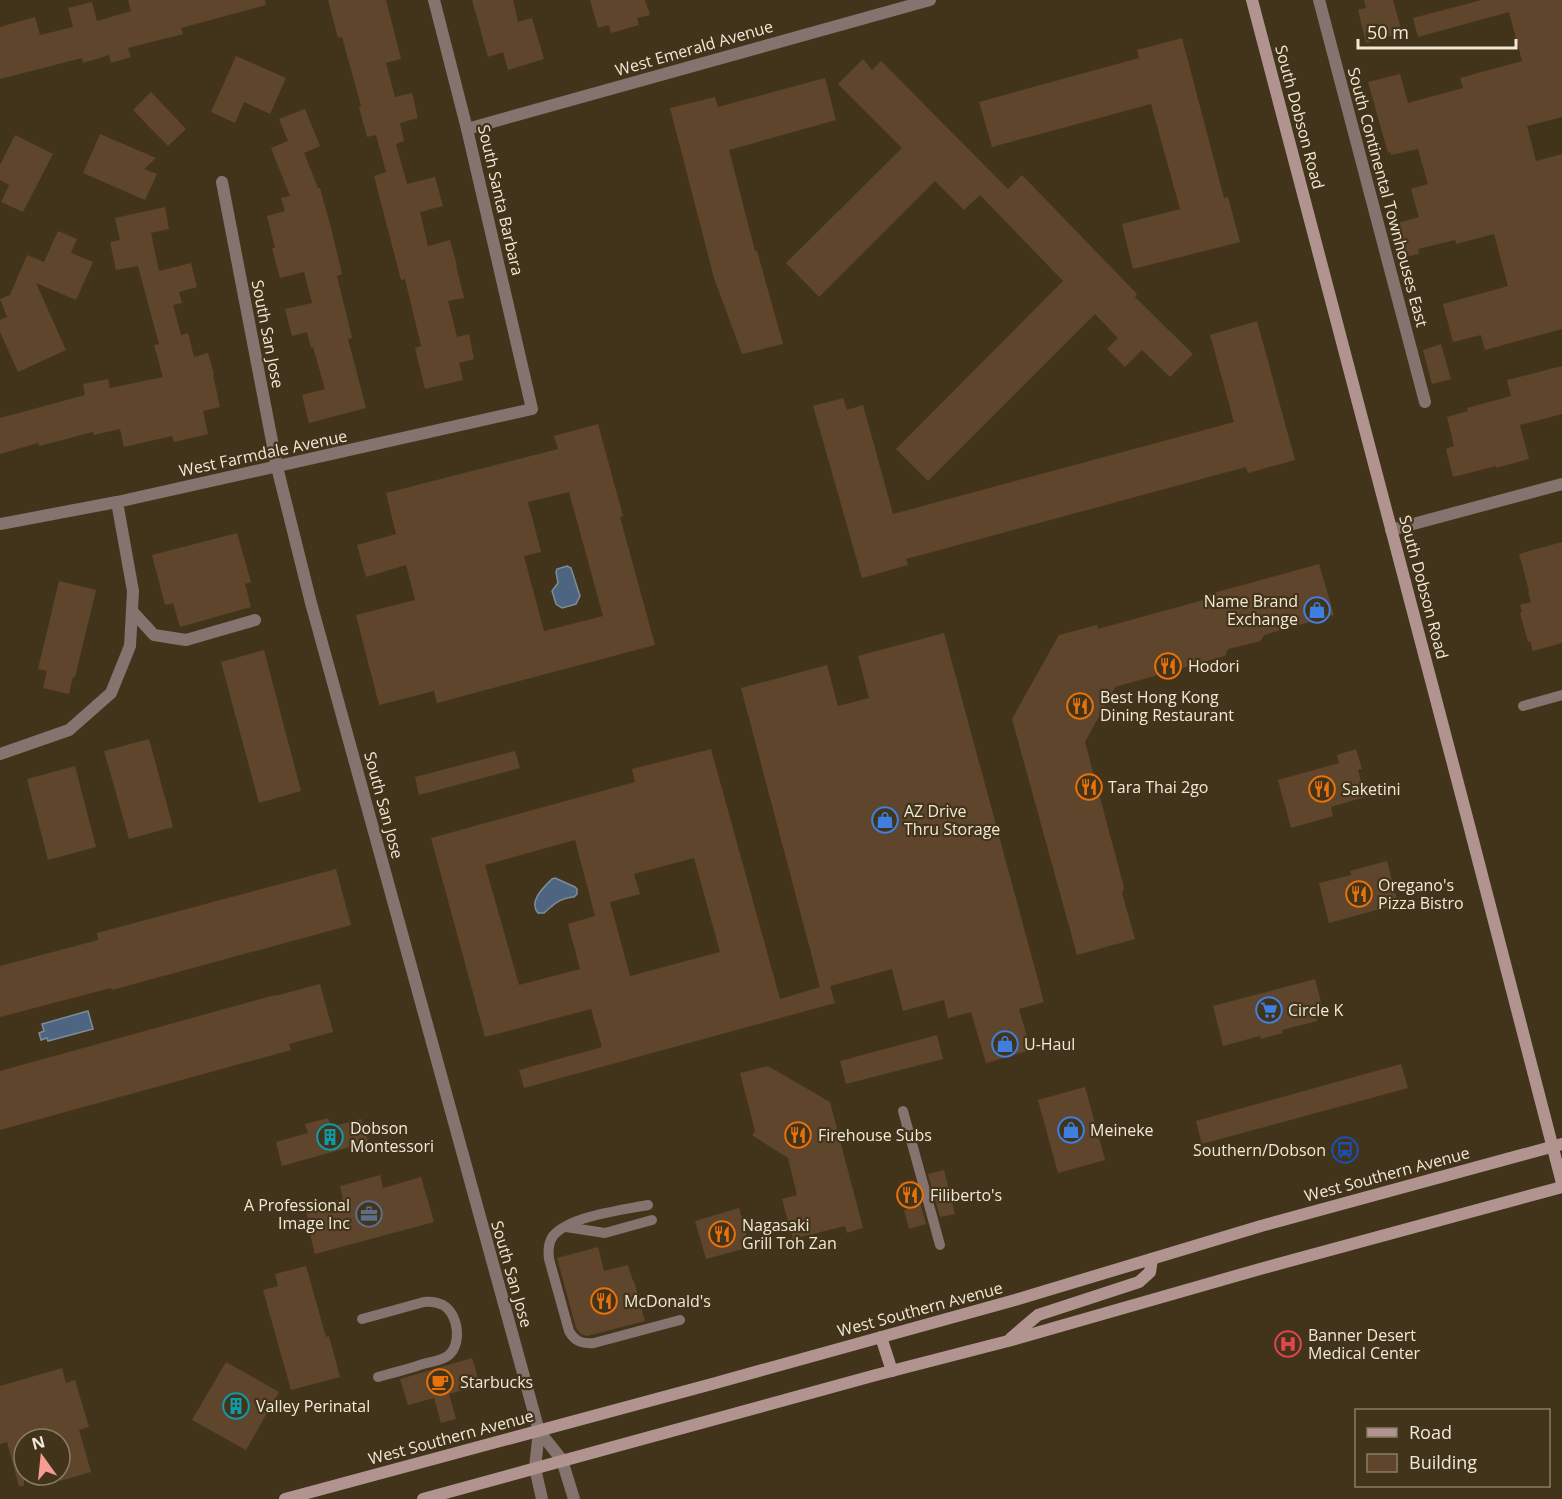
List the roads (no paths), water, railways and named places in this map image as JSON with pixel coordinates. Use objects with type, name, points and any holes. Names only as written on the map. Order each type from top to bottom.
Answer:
[{"type":"main road","name":"South Dobson Road","points":[[1252,0],[1510,982],[1557,1145],[1562,1185]]},
{"type":"main road","name":"West Southern Avenue","points":[[285,1499],[1016,1300],[1261,1226],[1557,1145]]},
{"type":"main road","points":[[423,1499],[1008,1341],[1562,1185]]},
{"type":"main road","points":[[1008,1341],[1038,1315],[1139,1282],[1149,1272],[1152,1259]]},
{"type":"main road","points":[[881,1337],[892,1371]]},
{"type":"street","name":"South Santa Barbara","points":[[434,0],[467,129],[532,409]]},
{"type":"street","name":"West Emerald Avenue","points":[[467,129],[930,0]]},
{"type":"street","name":"South Continental Townhouses East","points":[[1319,0],[1425,402]]},
{"type":"street","name":"South San Jose","points":[[222,182],[277,467],[314,614],[539,1431]]},
{"type":"street","name":"West Farmdale Avenue","points":[[0,524],[117,502],[532,409]]},
{"type":"street","points":[[1391,530],[1562,484]]},
{"type":"street","points":[[0,754],[69,730],[111,693],[130,646],[133,591],[117,502]]},
{"type":"street","points":[[132,611],[154,635],[186,639],[255,620]]},
{"type":"street","points":[[539,1431],[562,1460],[574,1499]]},
{"type":"street","points":[[539,1431],[536,1467],[542,1499]]},
{"type":"lane","points":[[1523,706],[1562,695]]},
{"type":"lane","points":[[903,1111],[940,1245]]},
{"type":"lane","points":[[648,1205],[581,1219],[553,1236],[548,1250],[549,1259],[569,1331],[575,1340],[588,1344],[680,1320]]},
{"type":"lane","points":[[566,1227],[605,1233],[652,1220]]},
{"type":"lane","points":[[362,1319],[431,1301],[449,1310],[456,1330],[457,1338],[454,1349],[445,1358],[378,1377]]},
{"type":"water","points":[[567,566],[571,568],[580,596],[576,604],[562,608],[556,604],[552,591],[558,583],[557,569]]},
{"type":"water","points":[[555,878],[575,887],[577,894],[558,902],[544,913],[538,913],[535,904],[538,894]]},
{"type":"water","points":[[88,1011],[93,1029],[48,1041],[47,1038],[41,1040],[39,1033],[44,1031],[42,1024]]},
{"type":"place","name":"Name Brand Exchange","points":[[1317,610]]},
{"type":"place","name":"Hodori","points":[[1168,666]]},
{"type":"place","name":"Best Hong Kong Dining Restaurant","points":[[1080,706]]},
{"type":"place","name":"Tara Thai 2go","points":[[1089,787]]},
{"type":"place","name":"Saketini","points":[[1322,789]]},
{"type":"place","name":"AZ Drive Thru Storage","points":[[885,820]]},
{"type":"place","name":"Oregano's Pizza Bistro","points":[[1359,894]]},
{"type":"place","name":"Circle K","points":[[1269,1010]]},
{"type":"place","name":"U-Haul","points":[[1005,1044]]},
{"type":"place","name":"Meineke","points":[[1071,1130]]},
{"type":"place","name":"Firehouse Subs","points":[[798,1135]]},
{"type":"place","name":"Dobson Montessori","points":[[330,1137]]},
{"type":"place","name":"Southern/Dobson","points":[[1345,1150]]},
{"type":"place","name":"Filiberto's","points":[[910,1195]]},
{"type":"place","name":"A Professional Image Inc","points":[[369,1214]]},
{"type":"place","name":"Nagasaki Grill Toh Zan","points":[[722,1234]]},
{"type":"place","name":"McDonald's","points":[[604,1301]]},
{"type":"place","name":"Banner Desert Medical Center","points":[[1288,1344]]},
{"type":"place","name":"Starbucks","points":[[440,1382]]},
{"type":"place","name":"Valley Perinatal","points":[[236,1406]]}]
